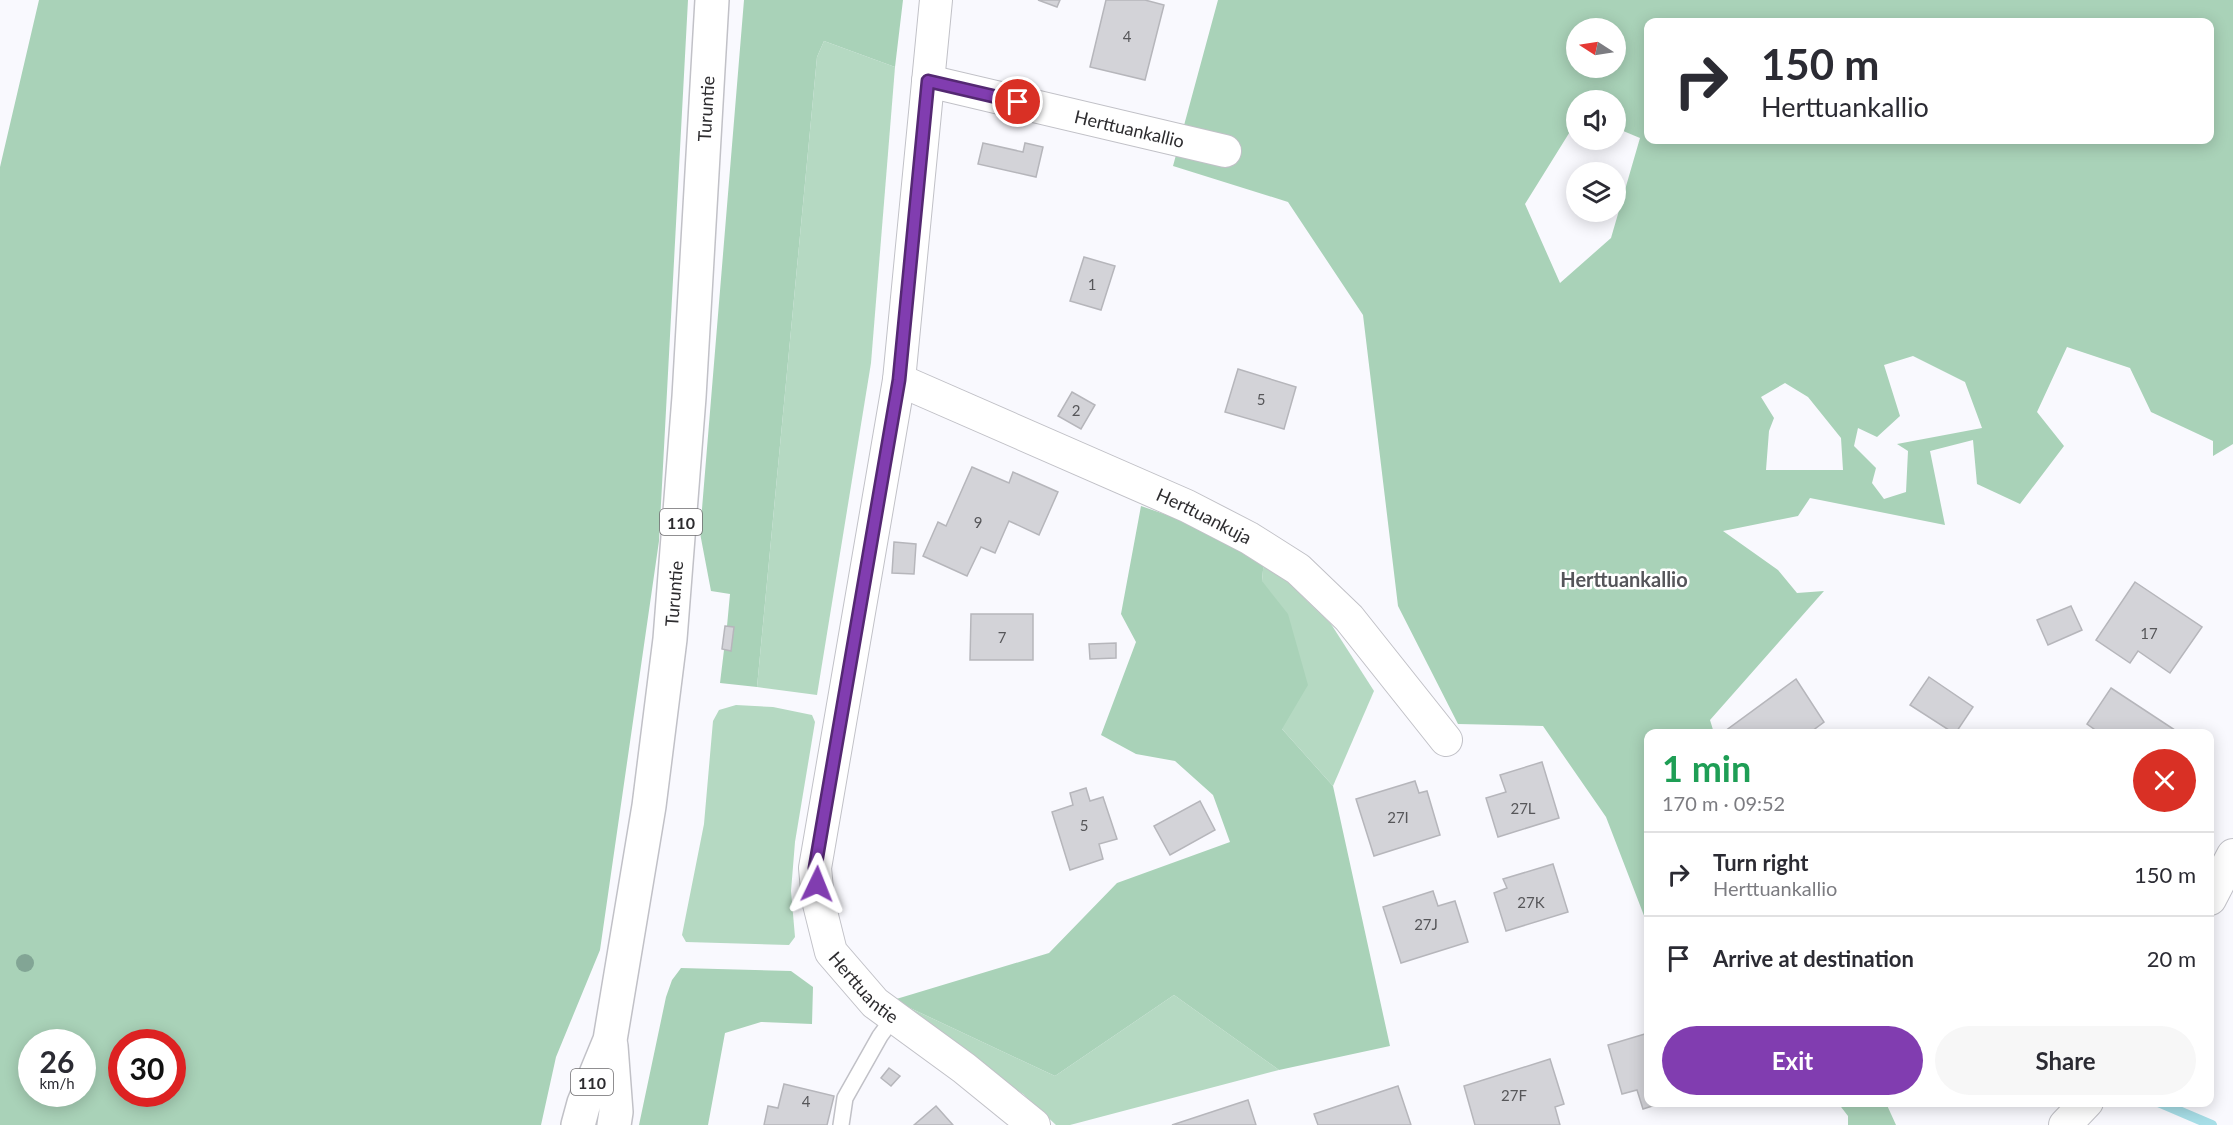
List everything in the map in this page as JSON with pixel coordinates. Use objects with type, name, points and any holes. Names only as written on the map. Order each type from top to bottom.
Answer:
[{"type":"main road","name":"Turuntie","points":[[578,1125],[584,1103],[610,1040],[649,806],[670,639],[685,455],[712,0]]},
{"type":"main road","name":"Turuntie","points":[[610,1040],[616,1112],[614,1125]]},
{"type":"street","name":"Herttuantie","points":[[936,0],[899,380],[815,868],[818,900],[831,952],[875,1003],[964,1068],[1034,1125]]},
{"type":"street","name":"Herttuankallio","points":[[928,81],[1226,151]]},
{"type":"street","name":"Herttuankuja","points":[[899,380],[1187,506],[1249,538],[1298,569],[1349,618],[1446,740]]},
{"type":"street","points":[[2214,891],[2233,855]]},
{"type":"street","points":[[2065,1125],[2082,1107]]},
{"type":"lane","points":[[842,1125],[845,1098],[880,1036],[894,1017]]},
{"type":"green space","points":[[39,0],[688,0],[659,541],[600,950],[556,1057],[541,1125],[0,1125],[0,167]]},
{"type":"green space","points":[[744,0],[903,0],[895,67],[824,41],[817,57],[757,687],[720,683],[724,650],[731,650],[734,627],[727,626],[730,594],[711,591],[700,533]]},
{"type":"green space","points":[[1218,0],[2233,0],[2233,444],[2213,456],[2213,441],[2151,412],[2130,368],[2067,347],[2037,412],[2064,446],[2020,504],[1977,484],[1973,440],[1930,451],[1945,525],[1810,498],[1798,516],[1723,531],[1778,570],[1797,593],[1824,591],[1710,720],[1713,729],[1644,729],[1644,916],[1606,817],[1543,726],[1458,724],[1398,606],[1363,315],[1288,202],[1173,166]],"holes":[[[1913,356],[1965,382],[1982,428],[1897,444],[1908,451],[1906,492],[1884,499],[1872,483],[1876,468],[1854,446],[1858,428],[1877,437],[1900,416],[1884,365]],[[1785,383],[1808,397],[1841,438],[1843,470],[1766,470],[1769,431],[1774,418],[1761,397]]]},
{"type":"green space","points":[[824,41],[895,67],[871,363],[817,695],[757,687],[817,57]]},
{"type":"green space","points":[[1141,506],[1190,523],[1264,559],[1262,581],[1288,614],[1308,685],[1282,729],[1333,786],[1390,1046],[1279,1070],[1174,995],[1055,1076],[893,1000],[1049,953],[1117,883],[1230,842],[1213,795],[1175,761],[1136,754],[1101,735],[1136,642],[1121,614]]},
{"type":"green space","points":[[1264,559],[1331,624],[1374,691],[1333,786],[1282,729],[1262,581]]},
{"type":"green space","points":[[736,705],[773,707],[812,715],[815,722],[795,842],[791,891],[795,937],[789,945],[686,942],[682,935],[704,824],[713,721],[719,710]]},
{"type":"green space","points":[[681,968],[791,971],[813,987],[812,1024],[761,1022],[725,1033],[708,1125],[639,1125],[666,997],[672,980]]},
{"type":"green space","points":[[1174,995],[1279,1070],[1070,1125],[1056,1125],[1023,1094],[974,1062],[893,1000],[1055,1076]]},
{"type":"green space","points":[[1841,1107],[1888,1107],[1896,1125],[1848,1125],[1848,1116]]},
{"type":"building","points":[[1038,0],[1060,0],[1057,7]]},
{"type":"building","points":[[1106,0],[1145,0],[1164,5],[1145,80],[1090,67]]},
{"type":"building","points":[[983,143],[1023,152],[1025,143],[1043,147],[1036,177],[978,164]]},
{"type":"building","points":[[1084,257],[1115,266],[1101,310],[1070,301]]},
{"type":"building","points":[[1238,369],[1296,387],[1284,429],[1225,412]]},
{"type":"building","points":[[1072,392],[1095,405],[1081,429],[1058,416]]},
{"type":"building","points":[[972,467],[1009,483],[1013,472],[1058,492],[1039,535],[1009,521],[995,553],[981,547],[967,576],[923,556],[938,522],[946,526]]},
{"type":"building","points":[[894,542],[916,544],[914,574],[892,573]]},
{"type":"building","points":[[2135,582],[2202,627],[2170,673],[2138,651],[2130,663],[2096,640]]},
{"type":"building","points":[[2071,606],[2082,630],[2048,645],[2037,620]]},
{"type":"building","points":[[971,614],[1033,614],[1033,660],[970,660]]},
{"type":"building","points":[[725,626],[734,627],[731,651],[722,649]]},
{"type":"building","points":[[1116,643],[1116,658],[1090,659],[1089,644]]},
{"type":"building","points":[[1929,677],[1973,707],[1958,729],[1947,729],[1910,705]]},
{"type":"building","points":[[1796,679],[1824,722],[1815,729],[1728,729]]},
{"type":"building","points":[[2111,688],[2173,729],[2094,729],[2087,724]]},
{"type":"building","points":[[1542,762],[1559,818],[1498,837],[1486,798],[1506,792],[1500,775]]},
{"type":"building","points":[[1415,781],[1419,793],[1427,791],[1440,835],[1374,856],[1356,799]]},
{"type":"building","points":[[1086,788],[1090,801],[1103,797],[1117,839],[1099,844],[1103,859],[1070,870],[1052,812],[1073,805],[1070,793]]},
{"type":"building","points":[[1200,801],[1215,830],[1170,855],[1154,826]]},
{"type":"building","points":[[1553,864],[1568,912],[1506,931],[1494,893],[1507,888],[1503,879]]},
{"type":"building","points":[[1433,891],[1438,906],[1455,901],[1468,942],[1401,963],[1383,907]]},
{"type":"building","points":[[1644,1034],[1644,1107],[1649,1107],[1643,1109],[1637,1090],[1622,1094],[1608,1045]]},
{"type":"building","points":[[1550,1059],[1564,1104],[1555,1107],[1560,1125],[1475,1125],[1464,1086]]},
{"type":"building","points":[[889,1068],[900,1076],[891,1086],[881,1078]]},
{"type":"building","points":[[784,1084],[834,1096],[827,1125],[764,1125],[768,1106],[778,1108]]},
{"type":"building","points":[[1398,1086],[1411,1125],[1318,1125],[1314,1114]]},
{"type":"building","points":[[1248,1100],[1256,1125],[1172,1125]]},
{"type":"building","points":[[936,1106],[953,1125],[914,1125]]},
{"type":"waterway","points":[[2170,1107],[2212,1125]]},
{"type":"district","name":"Herttuankallio","points":[[1624,579]]},
{"type":"route","points":[[817,884],[815,868],[899,380],[928,81],[1018,102]]}]
